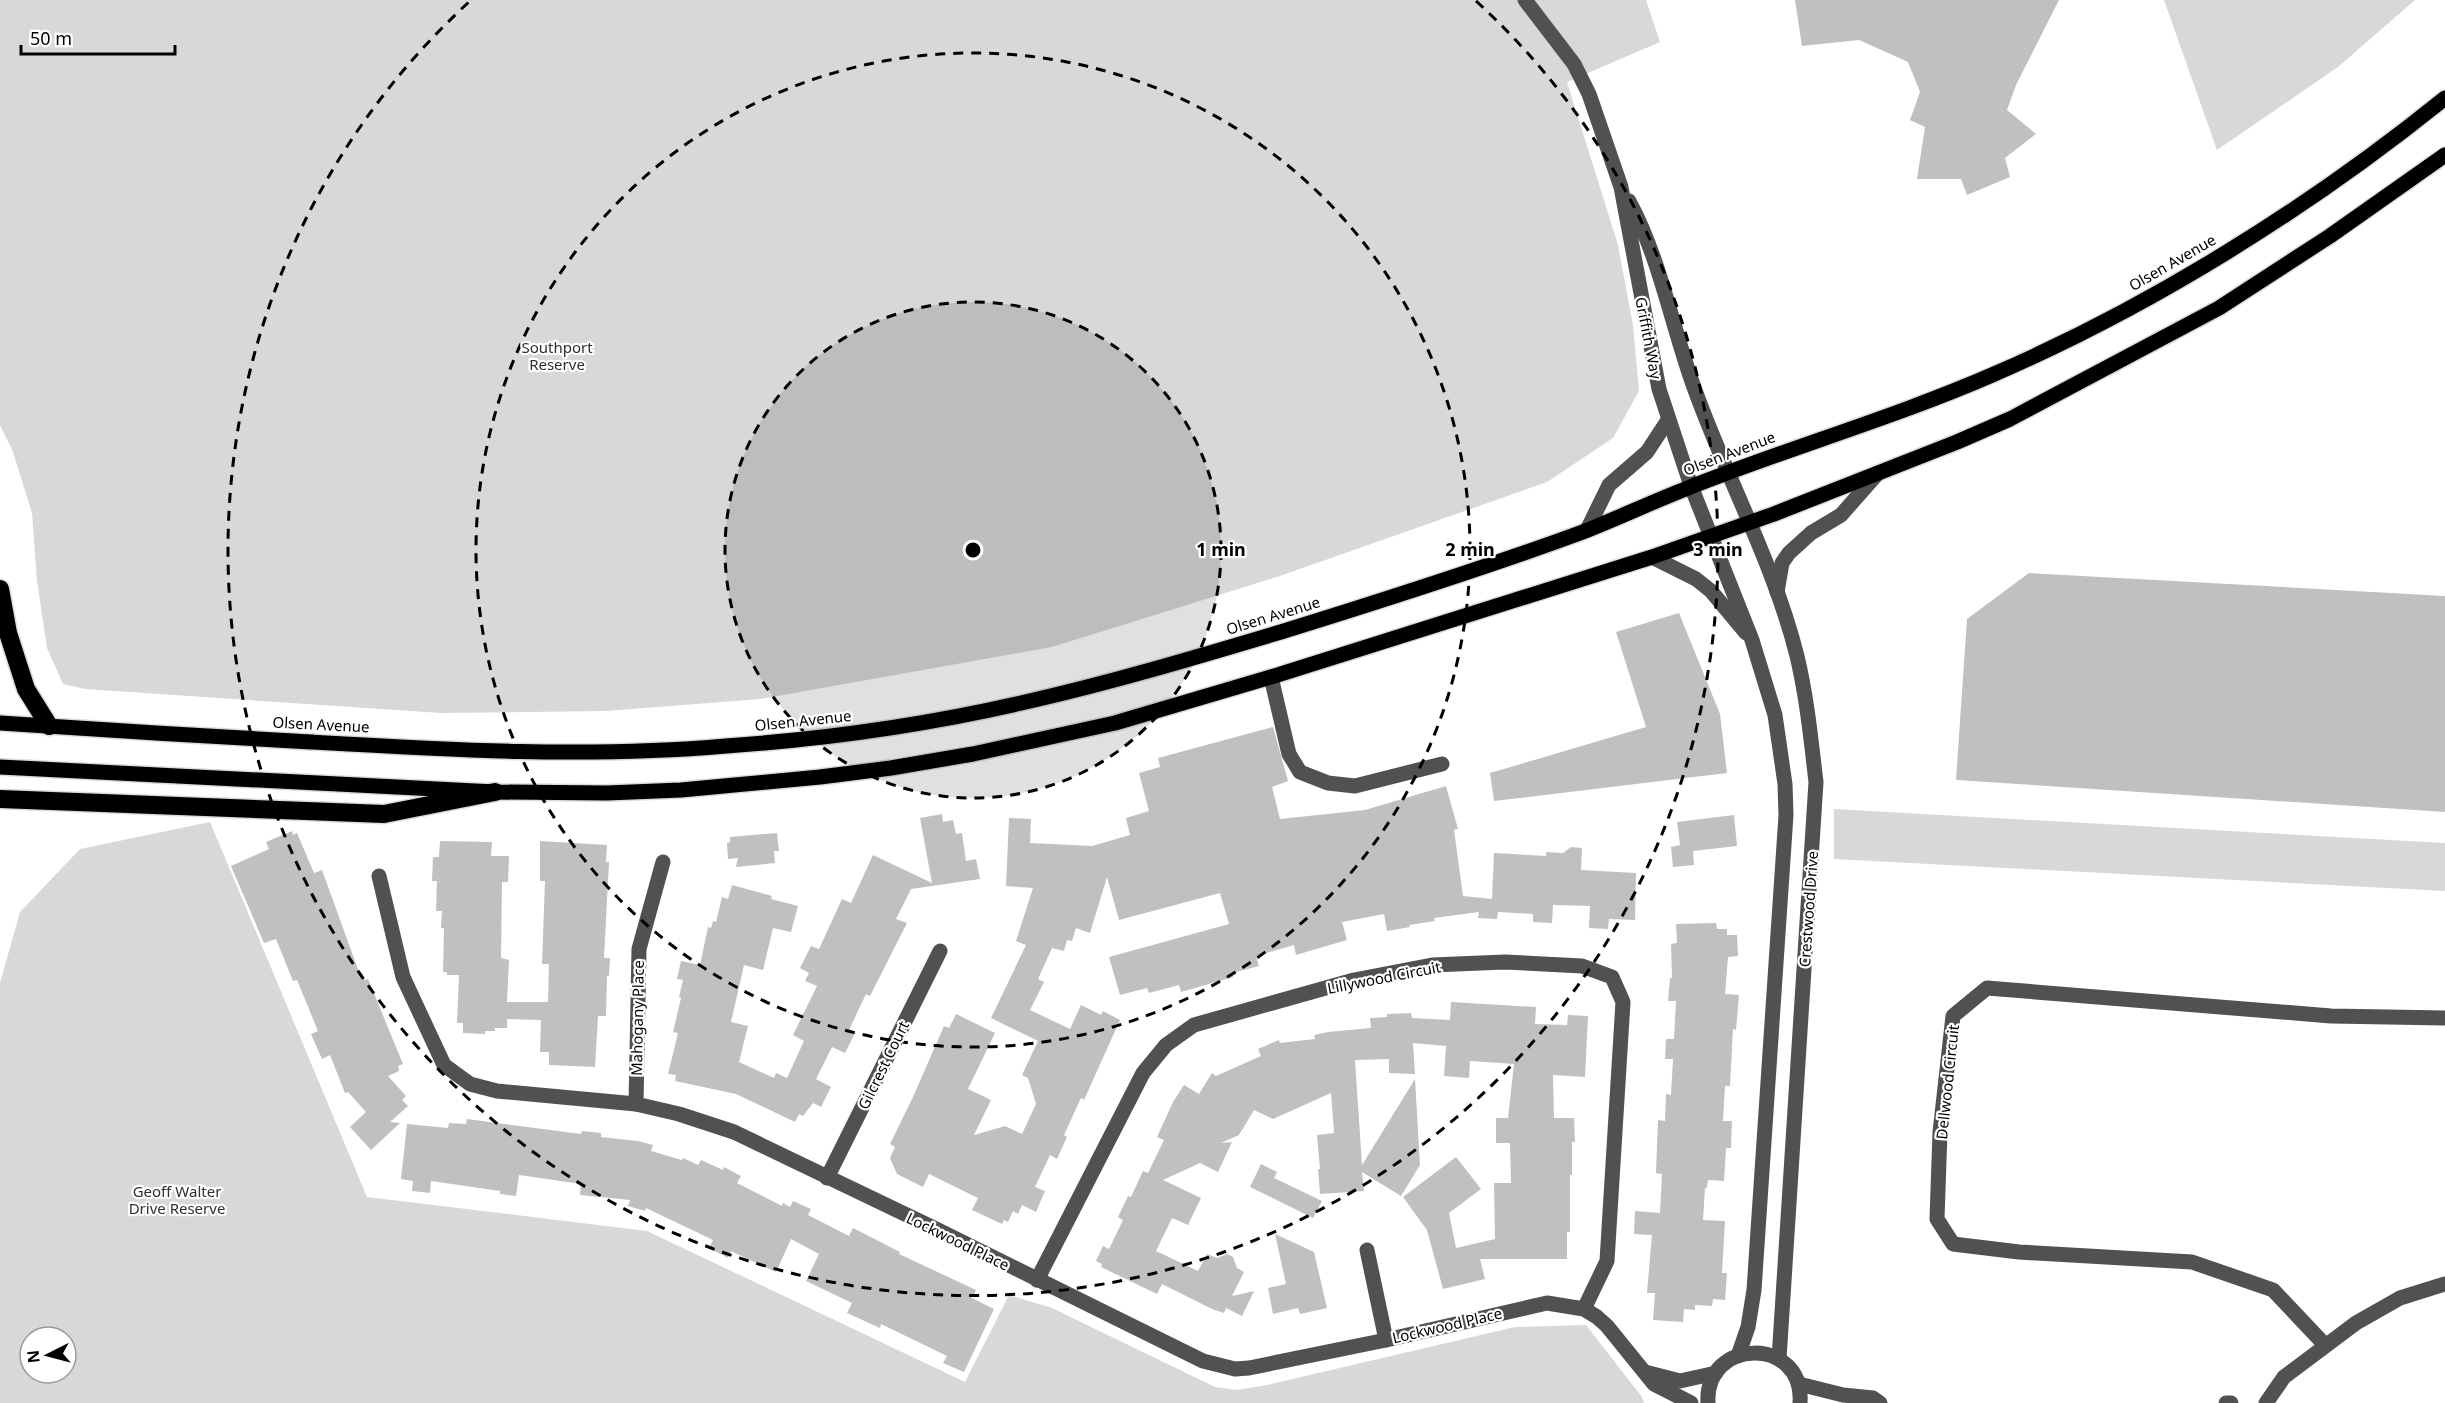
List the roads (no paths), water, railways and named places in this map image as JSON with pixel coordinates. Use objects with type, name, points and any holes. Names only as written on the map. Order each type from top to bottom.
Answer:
[{"type":"highway","points":[[0,590],[8,633],[26,689],[49,726]]},
{"type":"highway","points":[[0,799],[384,814],[495,792]]},
{"type":"main road","name":"Olsen Avenue","points":[[0,723],[463,751],[541,753],[665,751],[800,740],[945,719],[1091,686],[1188,660],[1432,586],[1587,530],[1728,472],[1913,407],[1989,377],[2060,344],[2197,268],[2284,215],[2393,140],[2445,98]]},
{"type":"main road","points":[[0,767],[495,792],[607,793],[681,790],[809,779],[891,768],[973,754],[1114,723],[1271,677],[1652,557],[1750,522],[2010,419],[2220,308],[2330,236],[2445,154]]},
{"type":"street","name":"Griffith Way","points":[[1525,0],[1574,64],[1588,94],[1621,187],[1659,389],[1691,486]]},
{"type":"street","name":"Griffith Way","points":[[1621,187],[1635,212],[1659,273],[1680,350],[1714,442],[1728,472]]},
{"type":"street","points":[[1587,530],[1609,484],[1647,452],[1668,420]]},
{"type":"street","name":"Crestwood Drive","points":[[1728,472],[1777,592],[1797,656],[1816,782],[1779,1359]]},
{"type":"street","points":[[1777,592],[1782,563],[1789,553],[1811,533],[1841,514],[1878,472]]},
{"type":"street","name":"Crestwood Drive","points":[[1691,486],[1752,640],[1775,715],[1785,784],[1786,815],[1754,1290],[1748,1328],[1738,1356]]},
{"type":"street","points":[[1652,557],[1696,579],[1711,591],[1752,640]]},
{"type":"street","points":[[1271,677],[1289,754],[1300,772],[1328,783],[1355,786],[1442,764]]},
{"type":"street","name":"Mahogany Place","points":[[636,1104],[639,949],[663,862]]},
{"type":"street","name":"Lockwood Place","points":[[379,876],[403,977],[444,1065],[470,1084],[497,1091],[636,1104],[679,1114],[734,1132],[1203,1361],[1220,1366],[1235,1369],[1249,1368],[1386,1340],[1547,1303],[1584,1309],[1607,1326],[1654,1384],[1691,1403]]},
{"type":"street","name":"Gilcrest Court","points":[[827,1178],[940,951]]},
{"type":"street","name":"Lillywood Circuit","points":[[1037,1280],[1143,1073],[1166,1045],[1194,1025],[1354,980],[1432,965],[1505,962],[1582,966],[1612,977],[1623,1002],[1607,1261],[1584,1309]]},
{"type":"street","name":"Dellwood Circuit","points":[[2325,1346],[2273,1290],[2192,1262],[2019,1252],[1953,1244],[1936,1220],[1940,1132],[1953,1016],[1987,988],[2307,1014],[2445,1018]]},
{"type":"street","points":[[1367,1250],[1386,1340]]},
{"type":"street","points":[[2266,1403],[2284,1377],[2356,1323],[2400,1298],[2445,1284]]},
{"type":"street","points":[[1708,1403],[1708,1394],[1721,1366],[1748,1353],[1763,1353],[1779,1359],[1794,1374],[1798,1384],[1800,1403]]},
{"type":"street","points":[[1645,1372],[1680,1381],[1716,1373]]},
{"type":"street","points":[[1798,1384],[1843,1395],[1873,1398],[1880,1403]]},
{"type":"street","points":[[2226,1403],[2231,1403]]},
{"type":"park label","name":"Southport Reserve","points":[[557,356]]},
{"type":"park label","name":"Geoff Walter Drive Reserve","points":[[177,1200]]}]
